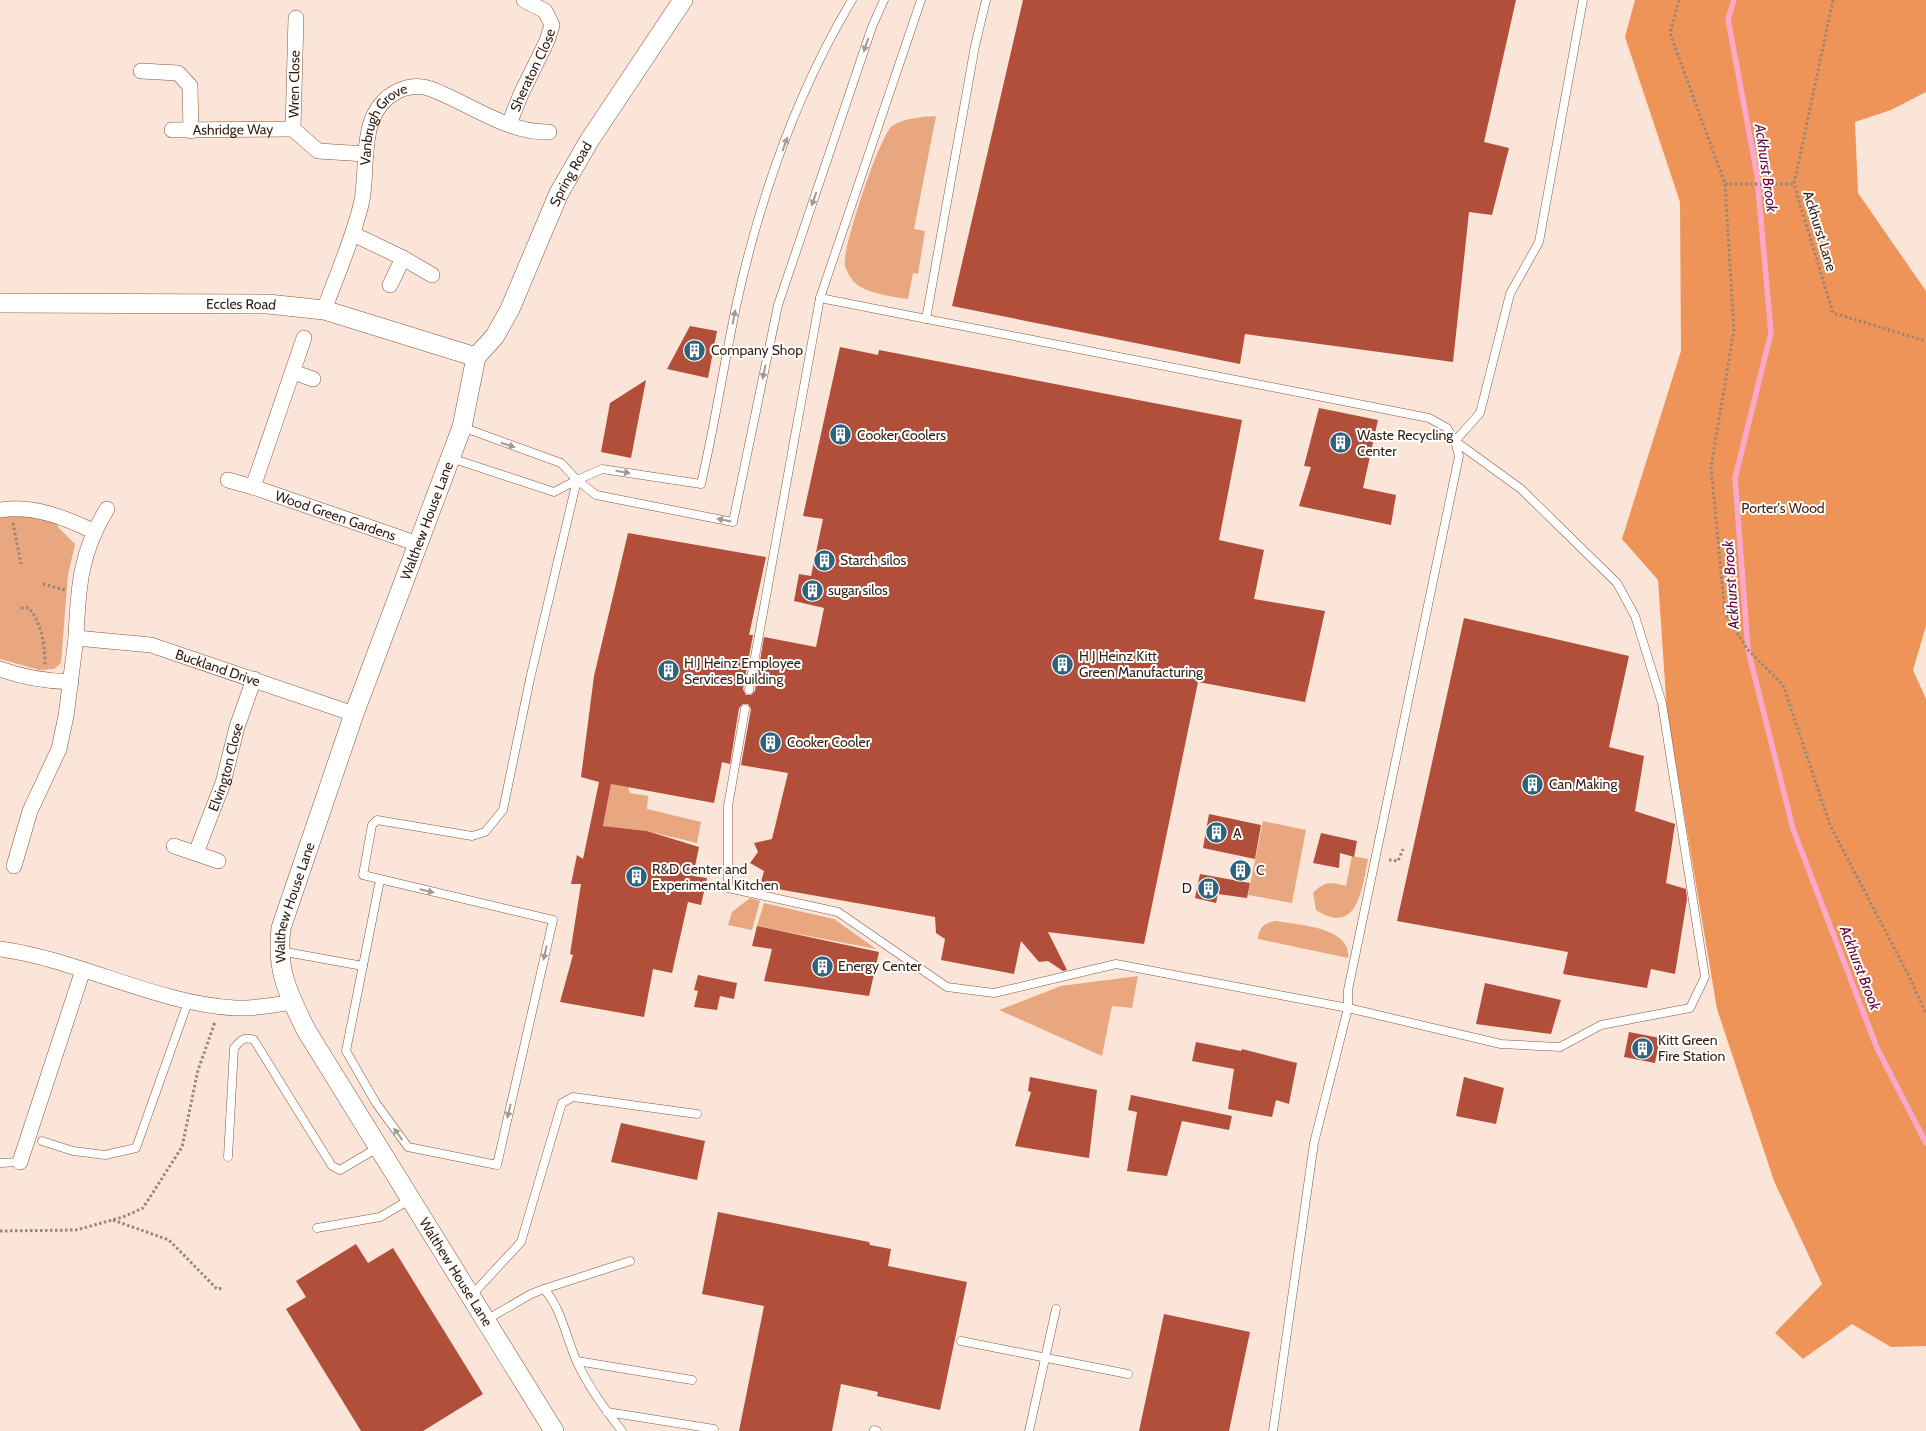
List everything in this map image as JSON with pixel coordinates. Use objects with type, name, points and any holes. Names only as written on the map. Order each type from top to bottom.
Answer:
[{"type":"street","name":"Sheraton Close","points":[[509,124],[521,94],[547,42],[552,25],[545,11],[524,0]]},
{"type":"street","name":"Spring Road","points":[[476,357],[494,336],[510,309],[540,235],[568,178],[589,141],[683,0]]},
{"type":"street","name":"Wren Close","points":[[296,18],[293,129],[318,151],[366,154]]},
{"type":"street","points":[[141,71],[178,73],[190,86],[191,131]]},
{"type":"street","name":"Vanbrugh Grove","points":[[324,310],[352,234],[361,203],[368,132],[378,110],[394,93],[412,86],[432,89],[472,110],[509,124],[539,132],[549,132]]},
{"type":"street","name":"Ashridge Way","points":[[172,130],[293,129]]},
{"type":"street","points":[[352,234],[403,258],[432,275]]},
{"type":"street","points":[[390,285],[403,258]]},
{"type":"street","name":"Eccles Road","points":[[0,303],[268,304],[324,310],[476,357]]},
{"type":"street","points":[[253,487],[304,338]]},
{"type":"street","name":"Walthew House Lane","points":[[476,357],[462,427],[354,714],[281,928],[278,951],[283,976],[292,1002],[306,1030],[554,1431]]},
{"type":"street","points":[[293,372],[312,379]]},
{"type":"street","name":"Wood Green Gardens","points":[[228,480],[418,544]]},
{"type":"street","points":[[5,509],[36,509],[66,518],[93,531]]},
{"type":"street","points":[[14,866],[30,811],[59,749],[71,682],[76,638],[78,593],[83,563],[93,531],[107,509]]},
{"type":"street","name":"Buckland Drive","points":[[76,638],[151,646],[354,714]]},
{"type":"street","points":[[0,669],[45,681],[71,682]]},
{"type":"street","name":"Elvington Close","points":[[196,853],[223,783],[237,727],[254,679]]},
{"type":"street","points":[[174,846],[218,861]]},
{"type":"street","points":[[0,949],[83,970],[188,1002],[238,1008],[292,1002]]},
{"type":"street","points":[[20,1162],[83,970]]},
{"type":"lane","points":[[450,458],[554,492],[602,469],[701,484],[737,302],[766,194],[804,92],[852,0]]},
{"type":"lane","points":[[462,427],[492,440],[561,462],[577,480],[596,495],[733,522],[778,305],[872,27],[884,0]]},
{"type":"lane","points":[[749,690],[820,298],[921,0]]},
{"type":"lane","points":[[926,319],[975,46],[986,0]]},
{"type":"lane","points":[[1455,441],[1480,413],[1510,294],[1539,242],[1583,0]]},
{"type":"lane","points":[[820,298],[1429,418],[1447,428],[1455,441],[1459,456],[1348,990],[1348,1008],[1314,1143],[1272,1431]]},
{"type":"lane","points":[[745,709],[728,806],[728,888],[838,912],[947,987],[994,993],[1116,964],[1348,1008],[1501,1044],[1560,1047],[1601,1025],[1690,1008],[1705,977],[1662,703],[1635,616],[1617,583],[1522,488],[1455,441]]},
{"type":"lane","points":[[380,880],[346,1051],[376,1103],[408,1147],[497,1165],[553,920],[362,875],[372,825],[377,820],[472,836],[485,832],[503,810],[530,679],[577,480]]},
{"type":"lane","points":[[278,951],[363,966]]},
{"type":"lane","points":[[42,1141],[73,1151],[105,1155],[136,1148],[188,1002]]},
{"type":"lane","points":[[228,1157],[234,1048],[240,1040],[248,1038],[254,1040],[332,1166],[340,1170],[379,1147]]},
{"type":"lane","points":[[471,1296],[521,1242],[562,1103],[573,1097],[697,1114]]},
{"type":"lane","points":[[0,1163],[20,1162]]},
{"type":"lane","points":[[317,1228],[380,1216],[411,1199]]},
{"type":"lane","points":[[486,1320],[531,1294],[630,1261]]},
{"type":"lane","points":[[544,1289],[554,1300],[577,1361],[596,1398],[622,1431]]},
{"type":"lane","points":[[1029,1431],[1056,1309]]},
{"type":"lane","points":[[962,1341],[1128,1374]]},
{"type":"lane","points":[[577,1361],[692,1380]]},
{"type":"lane","points":[[607,1412],[714,1429]]},
{"type":"path","points":[[1678,0],[1670,33],[1725,184],[1734,330],[1711,467],[1725,614],[1748,650],[1783,685],[1830,825],[1911,980],[1926,1014]]},
{"type":"path","name":"Ackhurst Lane","points":[[1833,0],[1794,184],[1833,313],[1926,341]]},
{"type":"path","points":[[1725,184],[1794,184]]},
{"type":"path","points":[[5,509],[21,564]]},
{"type":"path","points":[[43,584],[78,593]]},
{"type":"path","points":[[21,608],[29,608],[42,635],[45,654],[45,681]]},
{"type":"path","points":[[1389,860],[1398,861],[1402,849]]},
{"type":"path","points":[[113,1220],[169,1240],[217,1289],[222,1288]]},
{"type":"shaded area","points":[[936,116],[914,229],[925,231],[918,274],[913,273],[908,299],[865,289],[854,282],[849,274],[845,266],[845,256],[862,194],[879,150],[886,134],[897,123],[919,117]]},
{"type":"shaded area","points":[[0,517],[29,517],[58,523],[58,527],[75,544],[68,575],[61,663],[54,669],[40,670],[0,659]]},
{"type":"shaded area","points":[[611,784],[628,787],[630,793],[648,796],[647,809],[701,822],[697,843],[647,831],[603,826]]},
{"type":"shaded area","points":[[1263,821],[1306,830],[1292,903],[1248,895]]},
{"type":"shaded area","points":[[1352,856],[1368,859],[1360,895],[1355,906],[1341,918],[1330,917],[1316,910],[1313,893],[1324,884],[1346,886]]},
{"type":"shaded area","points":[[750,898],[760,901],[752,930],[728,925],[732,912]]},
{"type":"shaded area","points":[[764,903],[834,919],[876,949],[757,926]]},
{"type":"shaded area","points":[[1276,921],[1310,926],[1333,934],[1342,940],[1347,948],[1348,958],[1258,939],[1263,926]]},
{"type":"shaded area","points":[[1138,976],[1132,1008],[1112,1006],[1102,1056],[999,1010],[1061,986]]},
{"type":"green space","name":"Porter's Wood","points":[[1635,0],[1926,0],[1926,92],[1891,110],[1855,122],[1858,193],[1926,291],[1926,626],[1913,670],[1926,699],[1926,1346],[1891,1347],[1852,1324],[1803,1359],[1775,1333],[1822,1284],[1774,1181],[1717,1009],[1667,712],[1658,580],[1622,539],[1681,351],[1680,202],[1625,37]]},
{"type":"building","points":[[1023,0],[1516,0],[1484,142],[1509,148],[1492,215],[1469,212],[1453,362],[1245,334],[1240,364],[952,306]]},
{"type":"building","name":"Company Shop","points":[[690,326],[717,331],[708,378],[667,369]]},
{"type":"building","name":"H J Heinz Kitt Green Manufacturing","points":[[840,347],[878,355],[879,350],[1242,420],[1219,540],[1264,550],[1254,599],[1325,611],[1305,702],[1198,682],[1144,944],[1048,932],[1067,970],[1063,971],[1048,961],[1039,962],[1021,941],[1014,974],[941,960],[945,939],[936,933],[935,917],[760,886],[764,871],[750,863],[758,852],[754,843],[772,839],[788,773],[741,765],[751,709],[748,704],[743,704],[739,708],[730,764],[722,762],[714,803],[611,784],[603,826],[647,831],[699,847],[693,876],[707,878],[701,905],[688,902],[672,973],[653,969],[644,1017],[560,1002],[573,955],[570,954],[581,884],[571,884],[577,855],[583,859],[599,782],[581,777],[594,676],[628,533],[766,557],[749,635],[753,635],[743,689],[746,695],[751,695],[755,691],[764,637],[816,647],[824,608],[794,601],[799,574],[811,576],[823,519],[803,516]]},
{"type":"building","points":[[646,380],[631,458],[601,452],[610,403]]},
{"type":"building","points":[[1319,408],[1378,420],[1363,488],[1396,495],[1391,525],[1299,506],[1311,467],[1304,466]]},
{"type":"building","name":"Can Making","points":[[1464,618],[1629,656],[1609,747],[1644,756],[1635,811],[1675,824],[1666,883],[1686,889],[1687,899],[1675,974],[1651,969],[1647,988],[1563,974],[1568,952],[1397,921]]},
{"type":"building","points":[[1209,814],[1261,825],[1255,859],[1203,848]]},
{"type":"building","points":[[1321,833],[1357,841],[1354,857],[1340,853],[1339,868],[1313,863]]},
{"type":"building","points":[[1200,874],[1250,883],[1247,898],[1218,894],[1216,903],[1195,898]]},
{"type":"building","name":"Energy Center","points":[[757,926],[879,952],[869,996],[764,981],[772,949],[752,946]]},
{"type":"building","points":[[698,975],[737,983],[734,999],[720,996],[717,1010],[694,1007],[698,991],[694,990]]},
{"type":"building","points":[[1485,983],[1561,1000],[1551,1034],[1476,1024]]},
{"type":"building","name":"Kitt Green Fire Station","points":[[1629,1032],[1660,1038],[1655,1063],[1624,1057]]},
{"type":"building","points":[[1196,1042],[1241,1051],[1242,1049],[1297,1063],[1289,1104],[1276,1100],[1272,1117],[1228,1109],[1234,1069],[1192,1061]]},
{"type":"building","points":[[1030,1077],[1097,1090],[1089,1158],[1015,1146],[1031,1092],[1028,1091]]},
{"type":"building","points":[[1464,1077],[1504,1088],[1496,1124],[1456,1116]]},
{"type":"building","points":[[1131,1095],[1232,1116],[1229,1130],[1182,1121],[1167,1176],[1127,1171],[1137,1112],[1128,1110]]},
{"type":"building","points":[[621,1123],[705,1141],[697,1180],[611,1162]]},
{"type":"building","points":[[718,1212],[869,1242],[870,1245],[891,1249],[888,1266],[967,1282],[940,1410],[877,1396],[878,1392],[841,1384],[832,1431],[739,1431],[764,1306],[702,1294]]},
{"type":"building","points":[[356,1244],[368,1263],[393,1248],[483,1394],[423,1431],[361,1431],[286,1309],[306,1297],[296,1281]]},
{"type":"building","points":[[1164,1314],[1250,1332],[1229,1431],[1139,1431]]},
{"type":"waterway","name":"Ackhurst Brook","points":[[1734,0],[1728,19],[1757,175],[1771,333],[1735,478],[1748,650],[1793,829],[1877,1048],[1926,1143]]},
{"type":"place","name":"Company Shop","points":[[695,350]]},
{"type":"place","name":"Cooker Coolers","points":[[841,435]]},
{"type":"place","name":"Waste Recycling Center","points":[[1341,443]]},
{"type":"place","name":"Starch silos","points":[[824,560]]},
{"type":"place","name":"sugar silos","points":[[812,590]]},
{"type":"place","name":"H J Heinz Kitt Green Manufacturing","points":[[1063,664]]},
{"type":"place","name":"H J Heinz Employee Services Building","points":[[668,671]]},
{"type":"place","name":"Cooker Cooler","points":[[771,742]]},
{"type":"place","name":"Can Making","points":[[1533,784]]},
{"type":"place","name":"A","points":[[1217,833]]},
{"type":"place","name":"C","points":[[1240,870]]},
{"type":"place","name":"R&D Center and Experimental Kitchen","points":[[636,877]]},
{"type":"place","name":"D","points":[[1208,888]]},
{"type":"place","name":"Energy Center","points":[[822,966]]},
{"type":"place","name":"Kitt Green Fire Station","points":[[1642,1048]]}]
